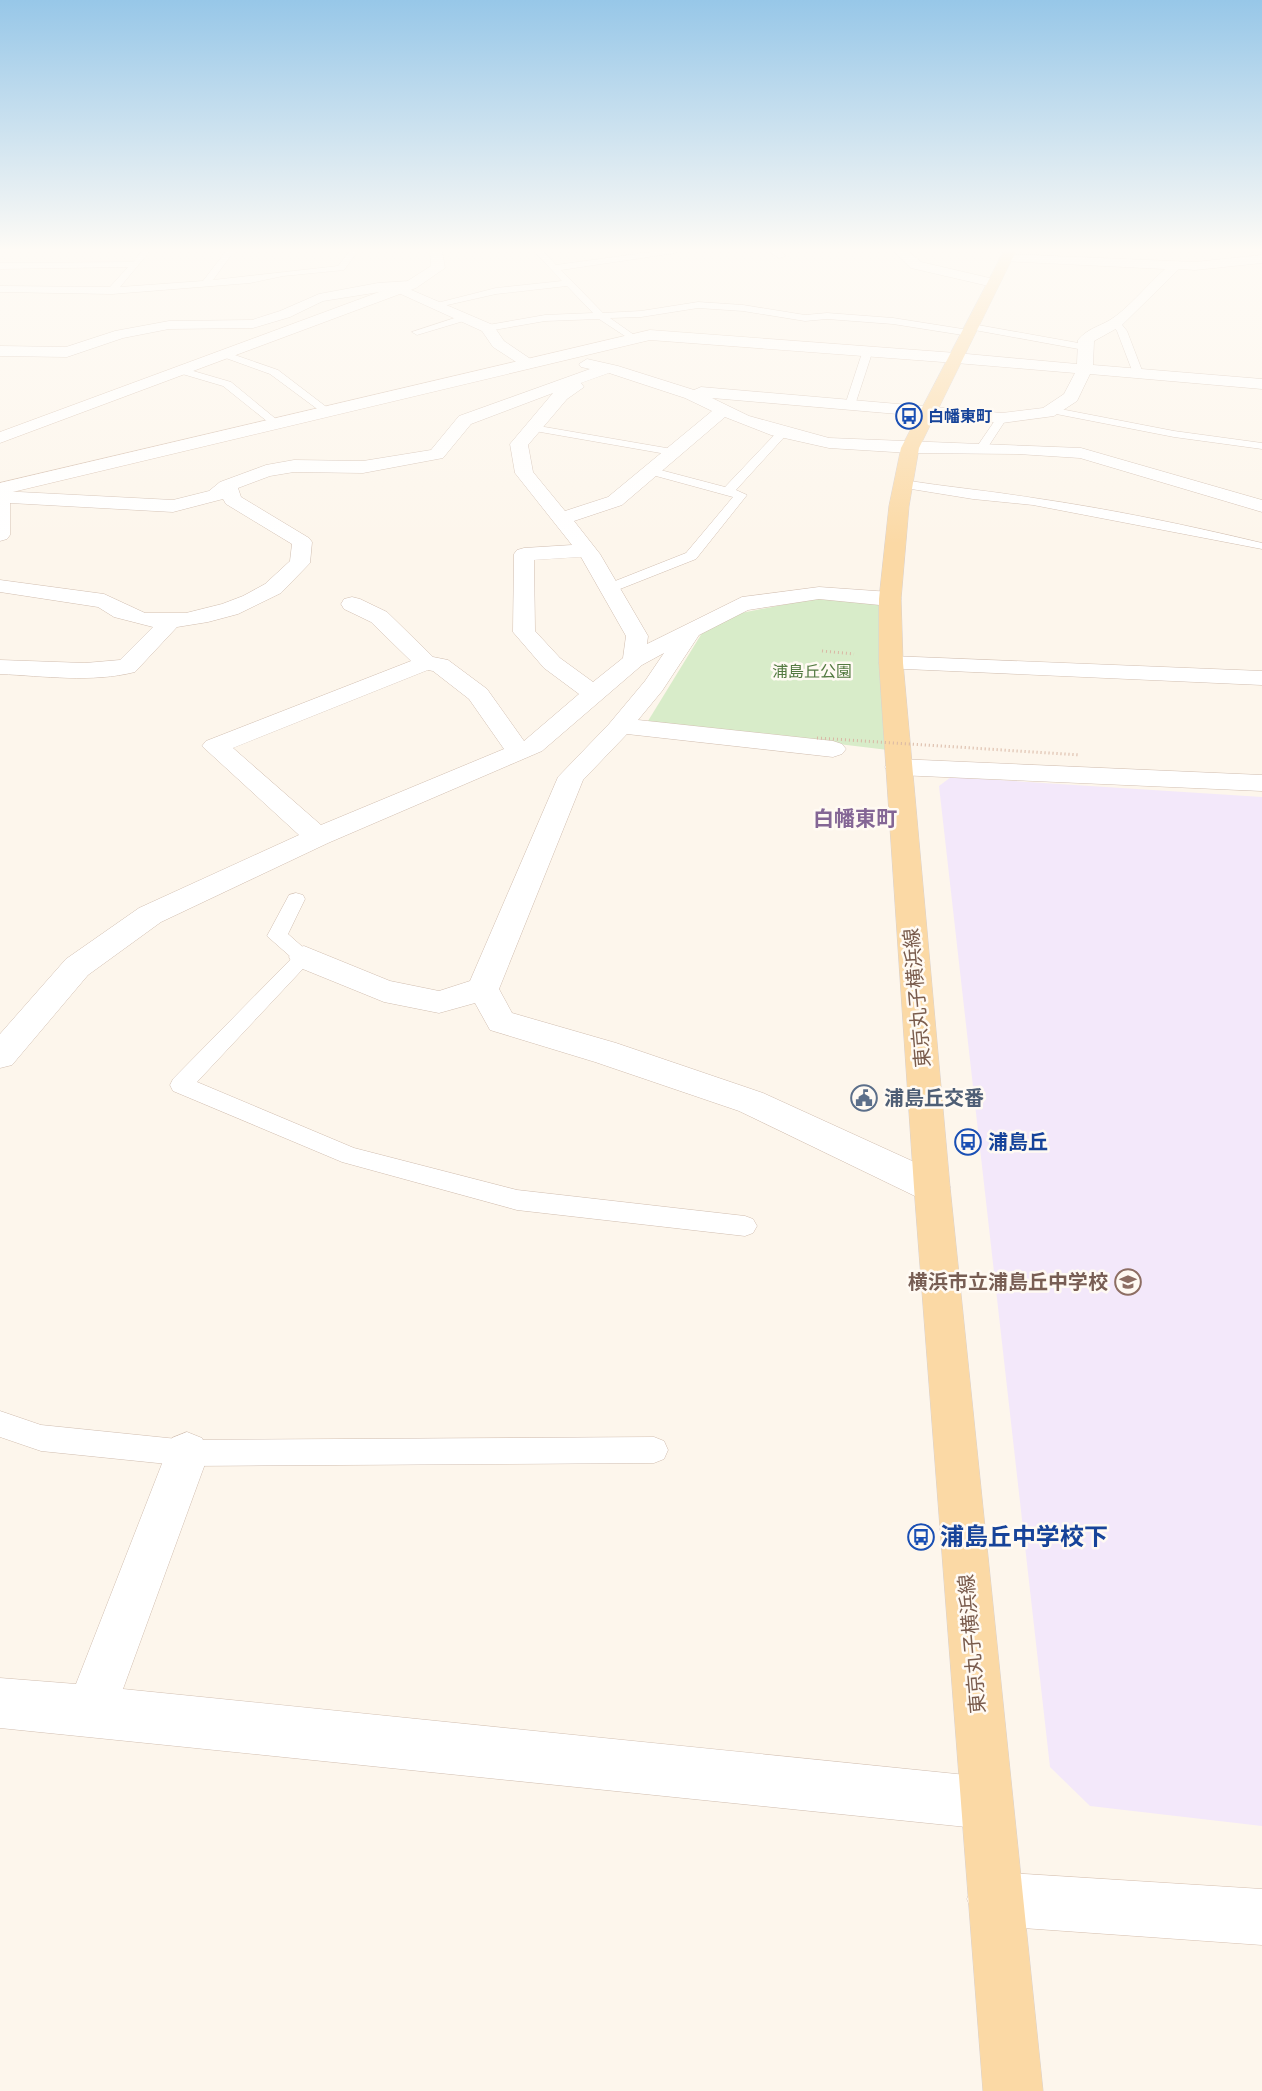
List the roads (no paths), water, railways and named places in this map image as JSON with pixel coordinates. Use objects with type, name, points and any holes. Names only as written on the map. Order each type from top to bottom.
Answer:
[{"type":"main road","name":"東京丸子横浜線","points":[[960,349],[910,448],[903,484],[890,599],[891,663],[911,757],[932,1187],[1013,2091]]},
{"type":"street","points":[[0,351],[67,352],[77,349]]},
{"type":"street","points":[[0,438],[243,349]]},
{"type":"street","points":[[505,349],[530,364]]},
{"type":"street","points":[[0,489],[593,349]]},
{"type":"street","points":[[849,349],[881,349]]},
{"type":"street","points":[[1003,349],[1085,369],[1262,384]]},
{"type":"street","points":[[678,390],[1002,418],[1050,410],[1071,397],[1085,369],[1084,349]]},
{"type":"street","points":[[553,358],[610,368],[678,390],[743,420],[829,443],[1081,453],[1262,506]]},
{"type":"street","points":[[610,368],[561,394],[519,444],[524,473],[587,550],[637,636],[634,660]]},
{"type":"street","points":[[0,496],[172,506],[216,495],[227,486],[266,471],[294,466],[363,467],[437,454],[465,420],[610,368]]},
{"type":"street","points":[[561,519],[615,501],[723,410]]},
{"type":"street","points":[[0,586],[104,601],[116,611],[152,620],[171,621],[213,616],[270,590],[300,563],[302,542],[233,500],[227,486]]},
{"type":"street","points":[[0,502],[0,535]]},
{"type":"street","points":[[587,550],[524,554],[524,632],[552,663],[595,695]]},
{"type":"street","points":[[0,1056],[77,967],[150,915],[318,837],[533,746],[634,660],[742,604],[819,593],[890,599]]},
{"type":"street","points":[[352,604],[378,616],[426,663]]},
{"type":"street","points":[[0,667],[73,669],[127,667],[171,621]]},
{"type":"street","points":[[483,989],[571,777],[621,726],[654,686],[690,631]]},
{"type":"street","points":[[318,837],[215,746],[426,663],[440,665],[478,694],[519,752]]},
{"type":"street","points":[[891,663],[1262,678]]},
{"type":"street","points":[[621,726],[821,745]]},
{"type":"street","points":[[911,757],[1262,783]]},
{"type":"street","points":[[304,957],[384,991],[439,1002],[483,989]]},
{"type":"street","points":[[483,989],[501,1022],[604,1052],[752,1102],[932,1187]]},
{"type":"street","points":[[91,1710],[187,1453]]},
{"type":"street","points":[[0,1703],[91,1710],[986,1803]]},
{"type":"street","points":[[994,1899],[1262,1917]]},
{"type":"lane","points":[[1128,349],[1137,373]]},
{"type":"lane","points":[[850,405],[868,350]]},
{"type":"lane","points":[[226,355],[274,372],[327,412]]},
{"type":"lane","points":[[183,371],[227,384],[276,424]]},
{"type":"lane","points":[[1050,410],[1174,434],[1262,446]]},
{"type":"lane","points":[[982,448],[1002,418]]},
{"type":"lane","points":[[532,428],[672,452]]},
{"type":"lane","points":[[728,491],[783,432]]},
{"type":"lane","points":[[610,588],[692,556],[741,495],[649,471]]},
{"type":"lane","points":[[903,484],[973,495],[1033,501],[1165,525],[1258,546]]},
{"type":"lane","points":[[296,899],[277,936],[304,957],[181,1085],[350,1156],[517,1200],[745,1226]]},
{"type":"lane","points":[[0,1424],[42,1438],[187,1453],[654,1450]]},
{"type":"place","name":"白幡東町","points":[[909,416]]},
{"type":"place","name":"浦島丘交番","points":[[864,1098]]},
{"type":"place","name":"浦島丘","points":[[968,1142]]},
{"type":"place","name":"横浜市立浦島丘中学校","points":[[1128,1282]]},
{"type":"place","name":"浦島丘中学校下","points":[[921,1537]]},
{"type":"district","name":"白幡東町","points":[[855,819]]},
{"type":"park label","name":"浦島丘公園","points":[[812,671]]}]
